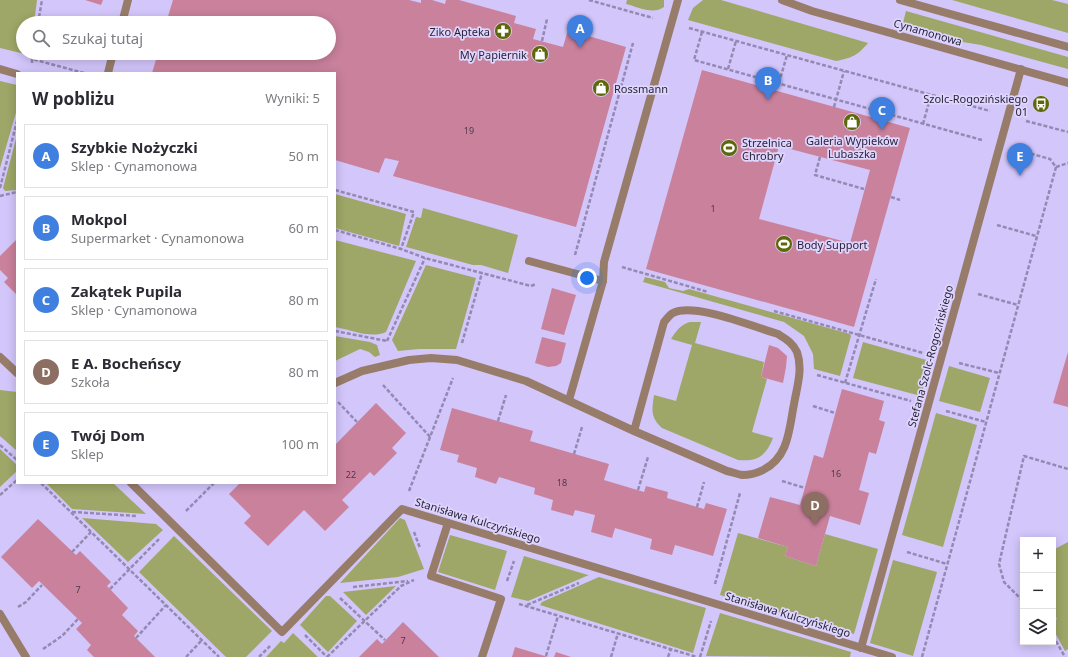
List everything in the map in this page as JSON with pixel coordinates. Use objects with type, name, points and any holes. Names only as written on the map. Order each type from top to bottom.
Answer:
[{"type":"street","points":[[124,16],[128,0]]},
{"type":"street","points":[[569,400],[603,282],[604,262],[678,0]]},
{"type":"street","name":"Cynamonowa","points":[[782,0],[812,11],[1068,83]]},
{"type":"street","name":"Cynamonowa","points":[[900,0],[1068,47]]},
{"type":"street","points":[[108,72],[111,60]]},
{"type":"street","points":[[0,69],[16,74]]},
{"type":"street","name":"Stefana Szolc-Rogozińskiego","points":[[861,648],[1021,69]]},
{"type":"street","points":[[529,260],[603,282]]},
{"type":"street","points":[[336,383],[362,371],[390,363],[431,358],[458,360],[514,376],[634,431],[728,471],[743,475],[758,473],[767,468],[780,457],[786,444],[800,369],[794,346],[778,334],[702,311],[684,310],[672,313],[664,322],[634,431]]},
{"type":"street","points":[[0,357],[16,372]]},
{"type":"street","name":"Stanisława Kulczyńskiego","points":[[132,484],[282,632],[330,587],[402,509],[892,657]]},
{"type":"street","points":[[448,523],[430,576],[501,599],[482,657]]},
{"type":"street","points":[[0,614],[26,657]]},
{"type":"path","points":[[39,16],[42,0]]},
{"type":"path","points":[[589,0],[1068,132]]},
{"type":"path","points":[[542,41],[548,19]]},
{"type":"path","points":[[701,62],[694,60],[702,32]]},
{"type":"path","points":[[728,69],[736,41]]},
{"type":"path","points":[[574,255],[633,43]]},
{"type":"path","points":[[779,84],[787,55]]},
{"type":"path","points":[[36,60],[80,72]]},
{"type":"path","points":[[834,107],[844,71]]},
{"type":"path","points":[[923,124],[931,95]]},
{"type":"path","points":[[0,188],[16,125]]},
{"type":"path","points":[[820,157],[815,175],[864,189]]},
{"type":"path","points":[[1056,167],[1068,163]]},
{"type":"path","points":[[336,190],[414,212],[402,249]]},
{"type":"path","points":[[0,196],[16,192]]},
{"type":"path","points":[[891,197],[900,200]]},
{"type":"path","points":[[979,220],[1036,236]]},
{"type":"path","points":[[336,230],[402,249],[425,258],[531,286]]},
{"type":"path","points":[[390,363],[387,341],[425,258]]},
{"type":"path","points":[[632,270],[715,294]]},
{"type":"path","points":[[292,622],[327,657],[401,586],[421,576],[430,576],[410,524],[402,509],[431,438],[455,373],[482,273]]},
{"type":"path","points":[[845,382],[876,279]]},
{"type":"path","points":[[992,298],[1018,305]]},
{"type":"path","points":[[768,309],[999,374]]},
{"type":"path","points":[[336,331],[387,341]]},
{"type":"path","points":[[382,385],[431,438]]},
{"type":"path","points":[[498,421],[508,391]]},
{"type":"path","points":[[897,397],[986,422]]},
{"type":"path","points":[[336,400],[357,422]]},
{"type":"path","points":[[808,405],[835,412]]},
{"type":"path","points":[[574,454],[583,422]]},
{"type":"path","points":[[0,445],[16,459]]},
{"type":"path","points":[[638,490],[645,472],[650,451]]},
{"type":"path","points":[[1020,598],[1004,582],[999,564],[1024,456],[1068,469]]},
{"type":"path","points":[[776,480],[804,488]]},
{"type":"path","points":[[0,495],[16,481]]},
{"type":"path","points":[[697,507],[705,481]]},
{"type":"path","points":[[42,484],[219,657]]},
{"type":"path","points":[[700,657],[742,486]]},
{"type":"path","points":[[71,512],[167,518]]},
{"type":"path","points":[[72,552],[91,532]]},
{"type":"path","points":[[520,544],[501,599],[697,657]]},
{"type":"path","points":[[889,547],[947,564]]},
{"type":"path","points":[[110,589],[129,569]]},
{"type":"path","points":[[526,606],[608,571]]},
{"type":"path","points":[[330,587],[410,581]]},
{"type":"path","points":[[26,602],[42,585]]},
{"type":"path","points":[[330,587],[385,640]]},
{"type":"path","points":[[136,638],[166,605]]},
{"type":"path","points":[[546,656],[558,616]]},
{"type":"path","points":[[37,653],[62,636],[78,619]]},
{"type":"path","points":[[611,657],[618,633]]},
{"type":"path","points":[[186,657],[202,640]]},
{"type":"path","points":[[1056,641],[1066,657]]},
{"type":"path","points":[[668,657],[671,649]]},
{"type":"green space","points":[[0,0],[37,0],[35,16],[16,16],[16,52],[0,48]]},
{"type":"green space","points":[[627,0],[664,0],[664,7],[655,10],[645,10],[626,4]]},
{"type":"green space","points":[[703,0],[721,0],[868,43],[854,55],[846,59],[836,61],[688,20],[693,8]]},
{"type":"green space","points":[[952,0],[1052,0],[1068,4],[1068,33]]},
{"type":"green space","points":[[906,11],[1068,57],[1068,69],[981,45],[944,39],[902,27]]},
{"type":"green space","points":[[0,81],[16,85],[16,112],[0,168]]},
{"type":"green space","points":[[16,139],[16,190],[5,191],[3,188]]},
{"type":"green space","points":[[336,194],[406,214],[399,246],[336,228]]},
{"type":"green space","points":[[423,208],[518,235],[508,273],[406,247],[416,217],[421,218]]},
{"type":"green space","points":[[336,240],[416,261],[386,332],[374,335],[336,327]]},
{"type":"green space","points":[[426,265],[476,278],[456,349],[419,349],[398,351],[392,340]]},
{"type":"green space","points":[[645,277],[665,282],[669,288],[683,291],[689,289],[850,334],[851,336],[840,376],[814,369],[813,354],[804,336],[784,322],[643,282]]},
{"type":"green space","points":[[690,322],[701,322],[695,343],[764,362],[761,377],[767,379],[752,432],[773,438],[764,453],[756,459],[738,460],[662,428],[655,420],[652,409],[654,395],[676,401],[692,345],[671,339],[679,328]]},
{"type":"green space","points":[[336,336],[370,342],[377,345],[380,355],[375,357],[369,352],[360,349],[336,361]]},
{"type":"green space","points":[[863,342],[930,361],[921,396],[853,378]]},
{"type":"green space","points":[[949,366],[990,378],[980,412],[939,401]]},
{"type":"green space","points":[[0,390],[16,392],[16,450],[0,436]]},
{"type":"green space","points":[[936,413],[977,425],[943,547],[902,535]]},
{"type":"green space","points":[[0,449],[16,464],[16,472],[0,487]]},
{"type":"green space","points":[[47,484],[114,484],[146,514],[72,509]]},
{"type":"green space","points":[[82,518],[156,524],[163,530],[128,562]]},
{"type":"green space","points":[[400,518],[405,520],[424,569],[398,577],[340,583]]},
{"type":"green space","points":[[738,533],[788,547],[785,556],[816,566],[825,534],[878,549],[854,634],[720,595]]},
{"type":"green space","points":[[450,535],[507,551],[495,590],[438,572]]},
{"type":"green space","points":[[174,536],[272,631],[246,657],[226,657],[139,572]]},
{"type":"green space","points":[[1068,542],[1068,649],[1065,651],[1056,634],[1056,548]]},
{"type":"green space","points":[[524,556],[589,575],[528,601],[511,597]]},
{"type":"green space","points":[[893,560],[937,572],[913,656],[870,643]]},
{"type":"green space","points":[[599,577],[706,608],[693,653],[540,605],[542,602]]},
{"type":"green space","points":[[396,586],[366,615],[343,592]]},
{"type":"green space","points":[[326,596],[330,596],[357,621],[328,652],[300,625]]},
{"type":"green space","points":[[720,613],[851,652],[850,657],[706,656]]},
{"type":"green space","points":[[293,633],[318,657],[266,657],[281,641],[284,643]]},
{"type":"building","points":[[85,0],[103,0],[101,5]]},
{"type":"building","points":[[173,0],[409,0],[421,3],[421,0],[432,0],[445,4],[446,0],[459,0],[516,16],[514,23],[536,29],[533,39],[563,47],[568,30],[626,47],[576,227],[393,176],[399,161],[385,158],[379,173],[336,160],[336,72],[152,72],[156,60],[336,60],[336,16],[168,16]]},
{"type":"building","points":[[702,70],[910,128],[854,327],[646,269]],"holes":[[[779,146],[870,170],[850,243],[759,219]]]},
{"type":"building","points":[[16,240],[16,294],[4,282],[8,278],[0,270],[0,256]]},
{"type":"building","points":[[552,288],[576,295],[564,335],[541,329]]},
{"type":"building","points":[[542,337],[566,343],[561,363],[556,366],[548,367],[535,363]]},
{"type":"building","points":[[769,345],[778,348],[787,356],[783,383],[761,377]]},
{"type":"building","points":[[1068,352],[1068,407],[1053,403]]},
{"type":"building","points":[[842,389],[884,401],[879,420],[885,422],[876,454],[869,452],[859,490],[869,493],[860,525],[830,516],[816,566],[785,556],[788,547],[758,538],[770,497],[800,505],[814,455],[823,458]]},
{"type":"building","points":[[376,403],[406,433],[392,448],[397,453],[374,476],[370,472],[342,500],[349,507],[325,531],[304,510],[268,546],[244,523],[251,516],[229,494],[239,484],[336,484],[336,444]]},
{"type":"building","points":[[452,408],[533,431],[530,441],[609,464],[604,480],[644,492],[646,486],[668,492],[667,498],[704,509],[706,503],[727,509],[713,556],[675,545],[672,555],[650,549],[652,539],[615,528],[612,538],[591,532],[595,515],[575,510],[573,516],[551,510],[553,500],[534,494],[535,488],[499,477],[496,484],[475,477],[477,468],[457,462],[459,455],[440,450]]},
{"type":"building","points":[[38,519],[76,555],[80,551],[111,582],[107,586],[128,608],[122,615],[138,631],[134,636],[155,657],[94,657],[87,650],[91,645],[76,629],[82,623],[39,581],[32,588],[1,557]]},
{"type":"building","points":[[403,622],[439,657],[359,657],[377,639],[382,644]]},
{"type":"building","points":[[515,647],[548,657],[512,657]]},
{"type":"building","points":[[556,652],[571,657],[554,657]]},
{"type":"place","name":"Ziko Apteka","points":[[503,31]]},
{"type":"place","name":"Szybkie Nożyczki","points":[[580,48]]},
{"type":"place","name":"My Papiernik","points":[[540,54]]},
{"type":"place","name":"Rossmann","points":[[601,88]]},
{"type":"place","name":"Mokpol","points":[[768,100]]},
{"type":"place","name":"Szolc-Rogozińskiego 01","points":[[1041,104]]},
{"type":"place","name":"Galeria Wypieków Lubaszka","points":[[852,122]]},
{"type":"place","name":"Zakątek Pupila","points":[[882,130]]},
{"type":"place","name":"Strzelnica Chrobry","points":[[729,148]]},
{"type":"place","name":"Twój Dom","points":[[1020,176]]},
{"type":"place","name":"Body Support","points":[[784,244]]},
{"type":"place","name":"E A. Bocheńscy","points":[[815,525]]}]
